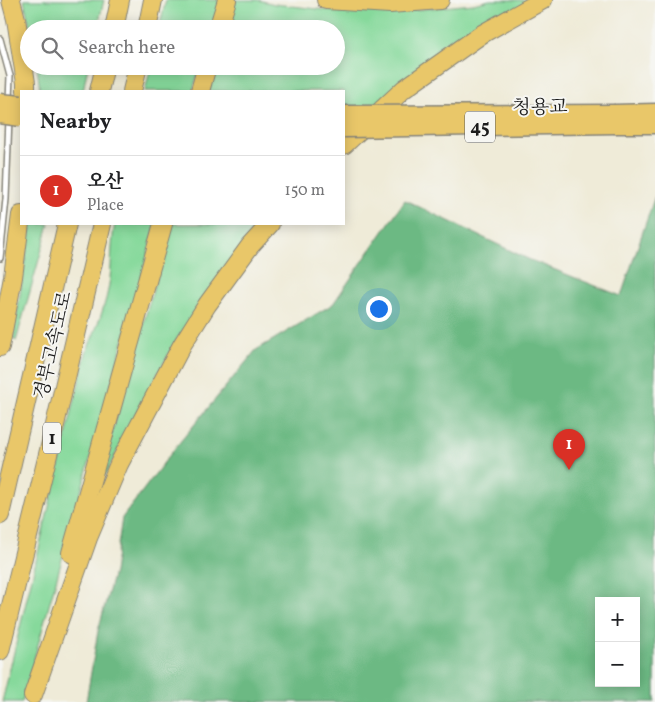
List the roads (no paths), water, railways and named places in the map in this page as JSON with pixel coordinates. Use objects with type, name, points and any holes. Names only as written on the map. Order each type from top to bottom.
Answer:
[{"type":"highway","points":[[11,0],[20,45]]},
{"type":"highway","points":[[116,20],[120,0]]},
{"type":"highway","points":[[148,20],[153,0]]},
{"type":"highway","points":[[221,20],[227,0]]},
{"type":"highway","points":[[326,0],[390,4],[440,0]]},
{"type":"highway","points":[[345,143],[404,90],[482,34],[543,0]]},
{"type":"highway","points":[[25,75],[26,90]]},
{"type":"highway","points":[[99,90],[103,75]]},
{"type":"highway","points":[[132,90],[136,75]]},
{"type":"highway","points":[[200,90],[204,75]]},
{"type":"highway","points":[[0,102],[20,104]]},
{"type":"highway","name":"45","points":[[616,119],[655,112]]},
{"type":"highway","name":"청용교","points":[[345,114],[616,119]]},
{"type":"highway","points":[[0,115],[20,118]]},
{"type":"highway","name":"45","points":[[616,119],[655,125]]},
{"type":"highway","name":"청용교","points":[[345,129],[616,119]]},
{"type":"highway","points":[[0,347],[13,277],[20,223]]},
{"type":"highway","name":"경부고속도로","points":[[0,515],[67,225]]},
{"type":"highway","name":"경부고속도로","points":[[0,651],[102,225]]},
{"type":"highway","points":[[32,698],[163,225]]},
{"type":"highway","points":[[32,698],[88,538],[119,464],[182,345],[207,305],[244,254],[269,225]]},
{"type":"lane","points":[[0,39],[10,76],[6,199],[0,258]]},
{"type":"place","name":"오산","points":[[569,470]]}]
